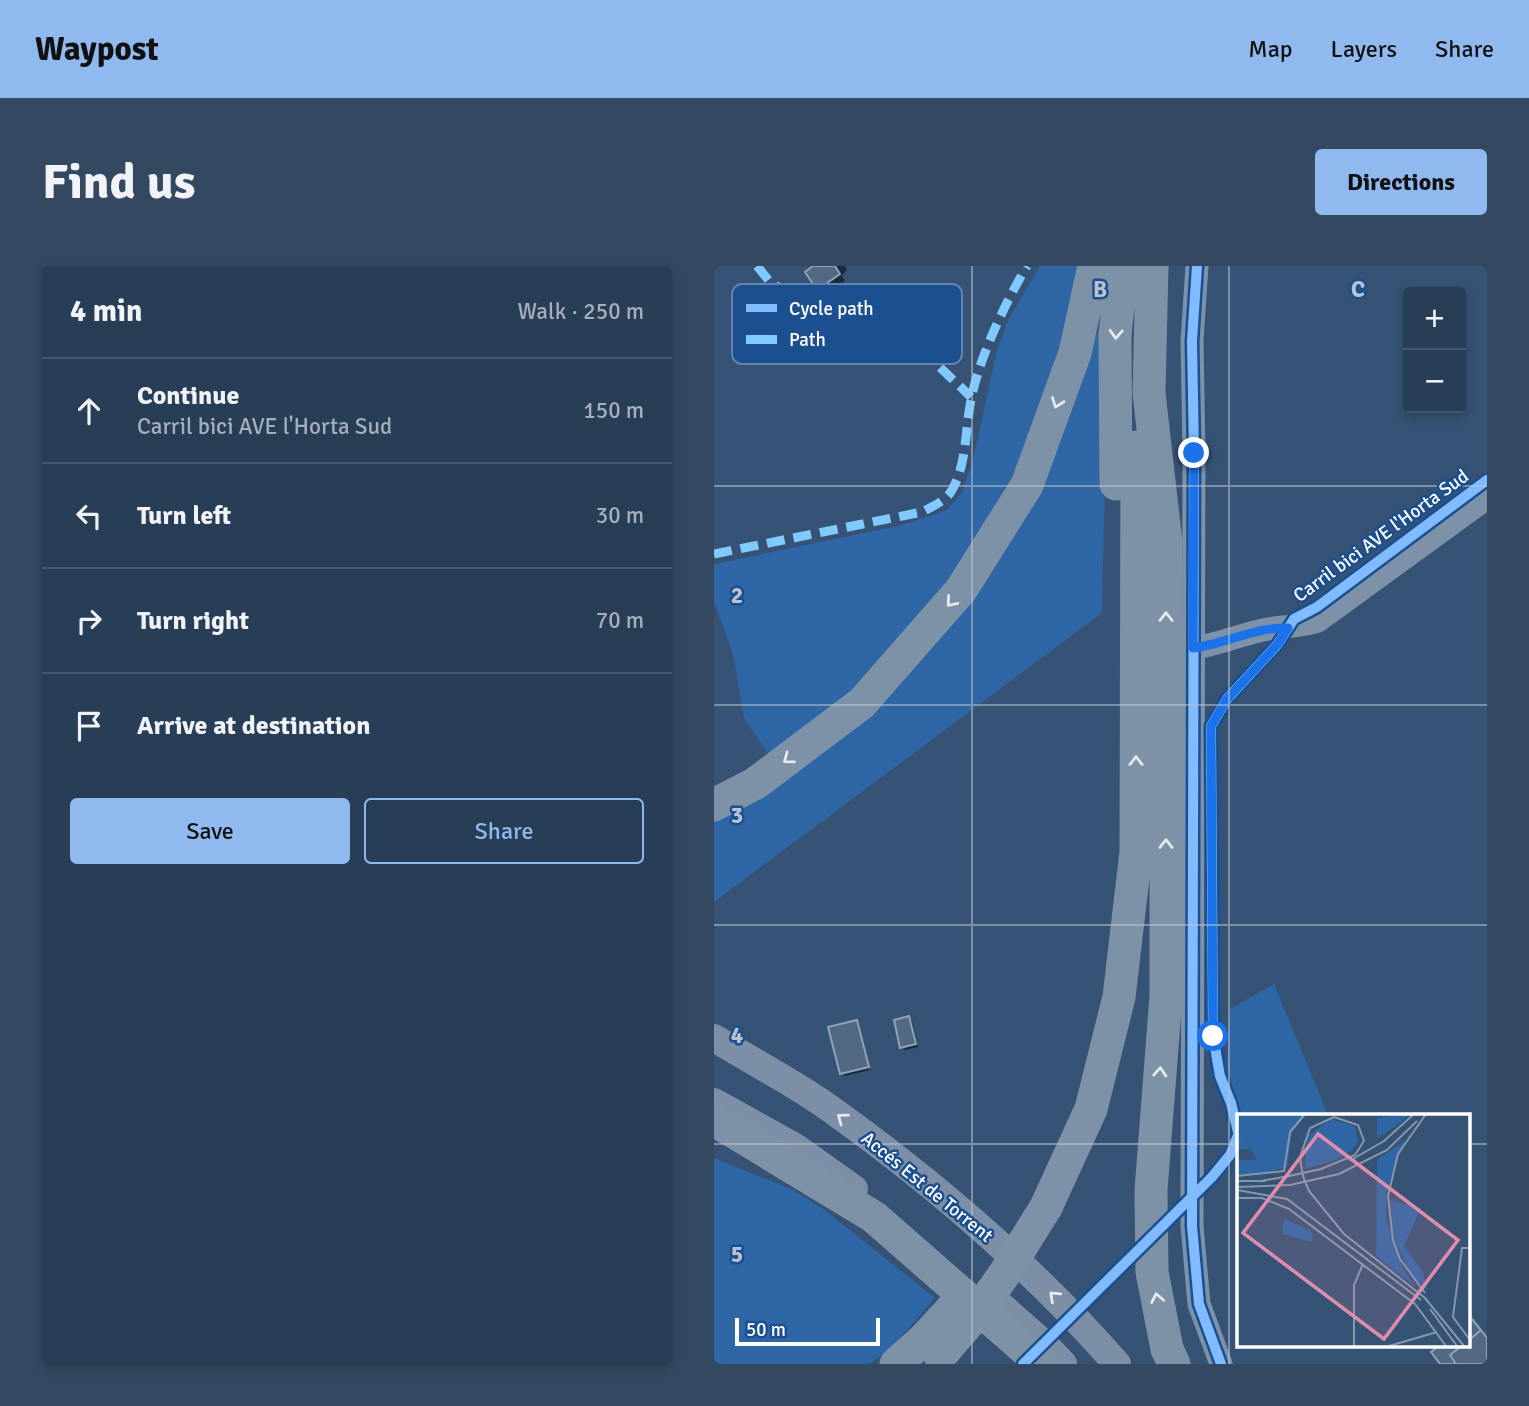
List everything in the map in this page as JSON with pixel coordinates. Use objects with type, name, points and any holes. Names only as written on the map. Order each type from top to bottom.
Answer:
[{"type":"highway","points":[[714,805],[756,783],[862,703],[961,590],[1027,485],[1075,353],[1094,266]]},
{"type":"highway","points":[[1038,1201],[1071,1104],[1098,1002],[1111,871],[1116,516],[1115,335],[1122,266]]},
{"type":"highway","points":[[896,1364],[932,1353],[976,1314],[1005,1273],[1038,1201],[1091,1110],[1119,998],[1136,852],[1138,324],[1145,266]]},
{"type":"highway","points":[[1152,266],[1149,393],[1166,543],[1166,996],[1151,1190],[1152,1272],[1167,1349],[1174,1364]]},
{"type":"highway","points":[[714,1120],[874,1217],[1042,1364]]},
{"type":"main road","name":"Accés Est de Torrent","points":[[714,1038],[830,1109],[942,1194],[1073,1314],[1117,1364]]},
{"type":"main road","points":[[714,1102],[795,1147],[911,1229],[1043,1343],[1063,1364]]},
{"type":"street","points":[[1197,266],[1192,341],[1192,1226],[1199,1304],[1221,1364]]},
{"type":"street","points":[[1193,648],[1275,628],[1318,621],[1487,498]]},
{"type":"shaded area","points":[[1040,266],[1078,266],[1075,308],[1020,468],[960,574],[854,689],[769,755],[744,718],[733,654],[714,602],[714,564],[902,525],[947,510],[962,492],[973,460],[997,350],[1008,320]]},
{"type":"shaded area","points":[[1109,298],[1102,613],[714,902],[714,819],[822,749],[1045,476],[1059,446]]},
{"type":"shaded area","points":[[1274,984],[1328,1114],[1240,1114],[1227,1065],[1230,1009]]},
{"type":"shaded area","points":[[714,1158],[791,1189],[822,1208],[935,1298],[894,1345],[870,1364],[714,1364]]},
{"type":"building","points":[[813,266],[835,266],[840,274],[826,284],[813,284],[805,272]]},
{"type":"building","points":[[909,1016],[916,1044],[900,1048],[894,1020]]},
{"type":"building","points":[[857,1020],[869,1067],[840,1074],[828,1027]]},
{"type":"building","points":[[1472,1319],[1481,1330],[1469,1340],[1469,1321]]},
{"type":"building","points":[[1481,1330],[1487,1338],[1487,1364],[1456,1364],[1450,1355],[1462,1346],[1469,1346],[1469,1340]]},
{"type":"building","points":[[1439,1346],[1462,1346],[1450,1355],[1456,1364],[1440,1364],[1431,1352]]},
{"type":"marked path","points":[[757,266],[773,284]]},
{"type":"marked path","points":[[714,554],[922,512],[946,497],[952,490],[960,469],[971,400],[986,349],[1027,266]]},
{"type":"marked path","points":[[937,364],[971,397]]},
{"type":"cycle path","points":[[1197,266],[1192,341],[1192,1226],[1199,1304],[1221,1364]]},
{"type":"cycle path","name":"Carril bici AVE l'Horta Sud","points":[[1237,1128],[1220,1076],[1213,1036],[1211,726],[1227,699],[1277,645],[1294,619],[1317,607],[1487,480]]},
{"type":"cycle path","points":[[1023,1364],[1212,1177],[1230,1155],[1237,1138]]},
{"type":"route","points":[[1194,453],[1193,648],[1275,628],[1288,628],[1277,645],[1227,699],[1211,726],[1213,1036]]}]
